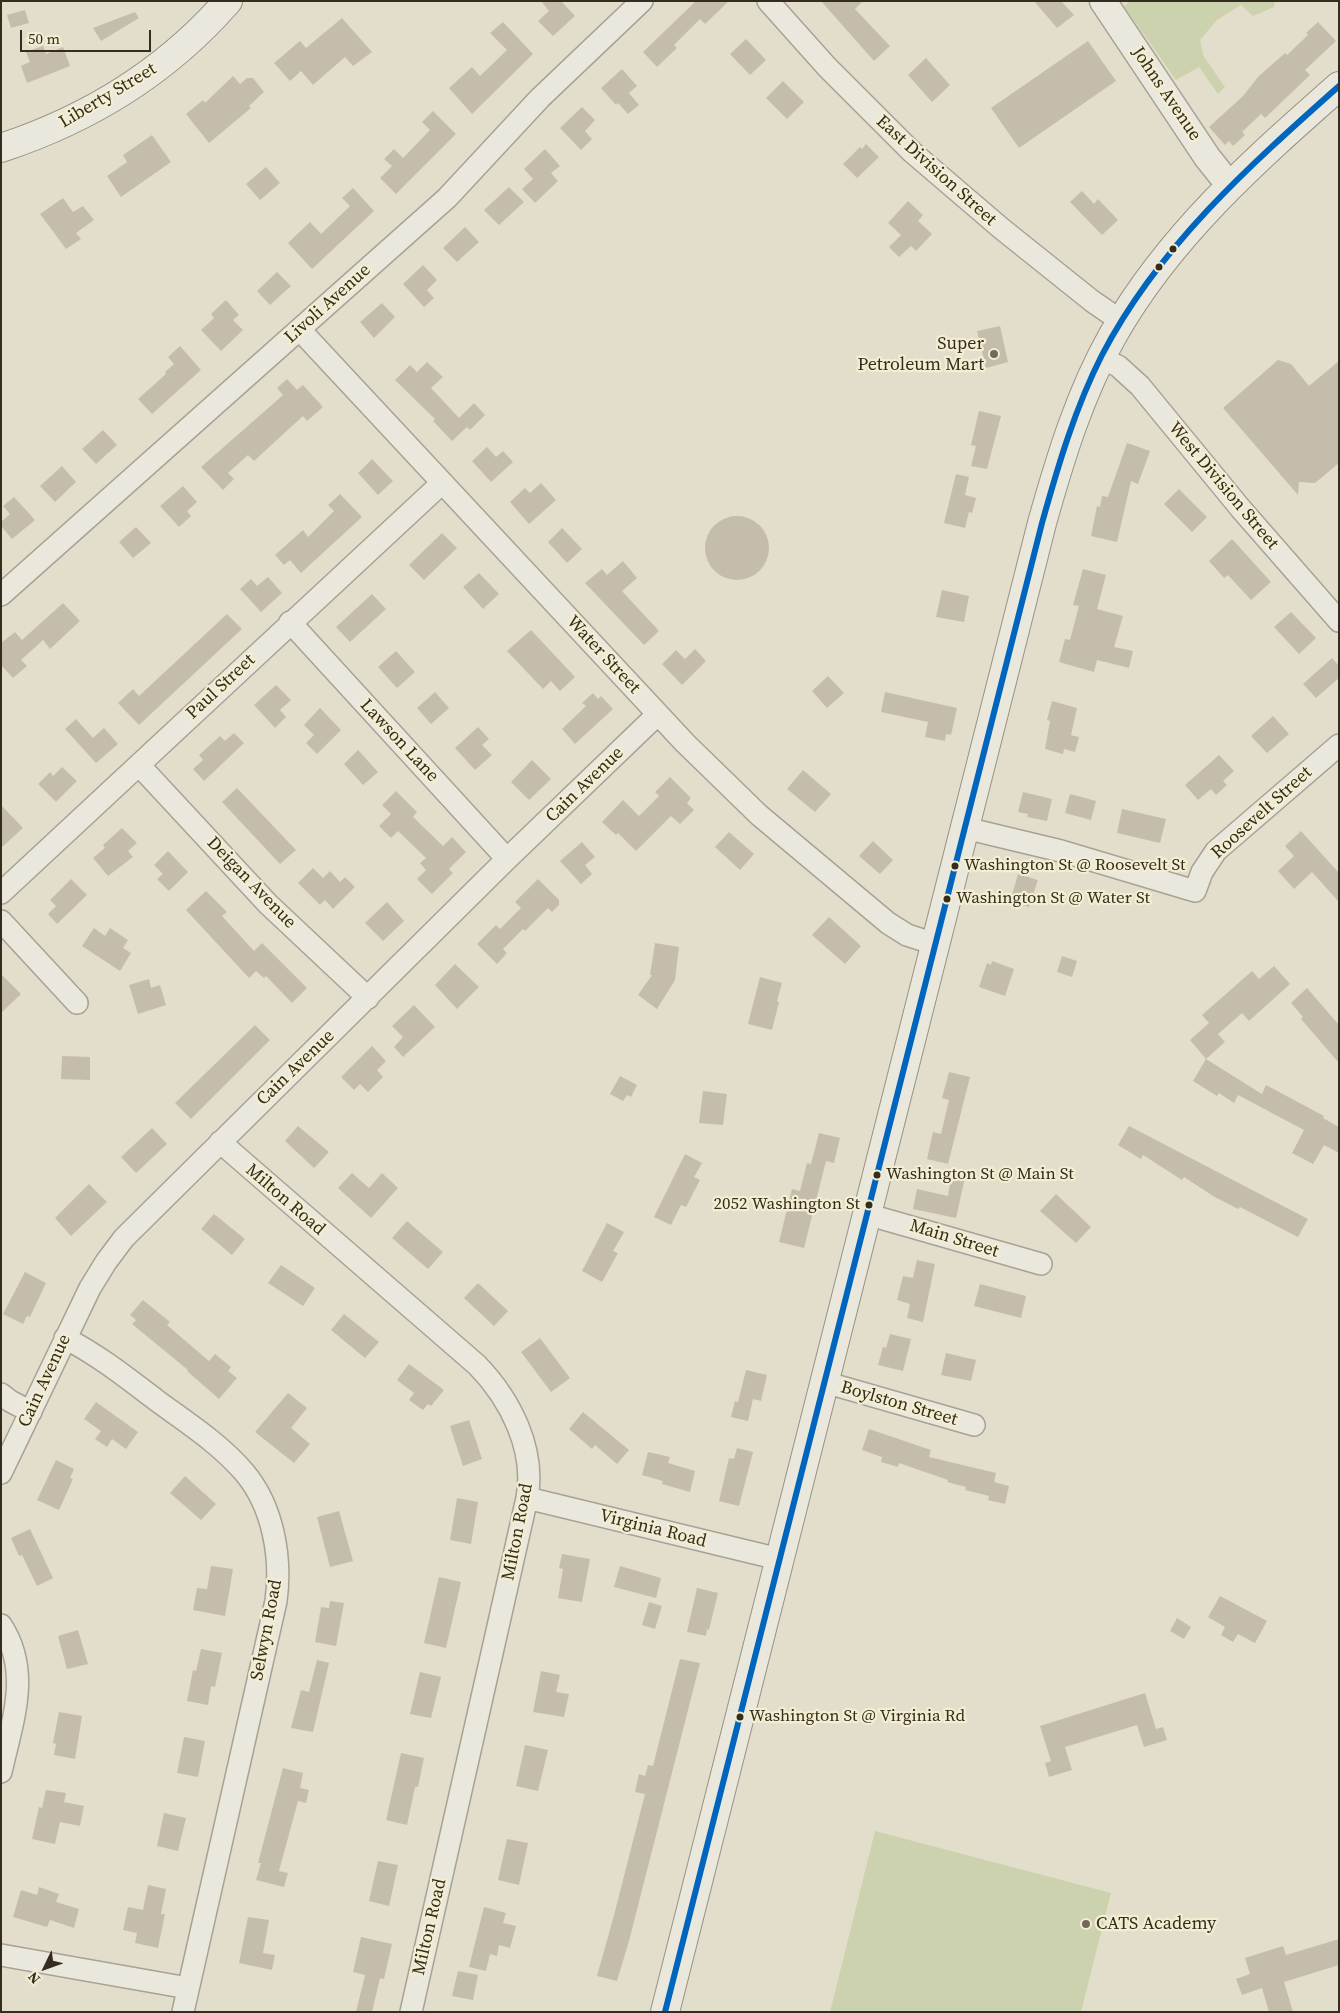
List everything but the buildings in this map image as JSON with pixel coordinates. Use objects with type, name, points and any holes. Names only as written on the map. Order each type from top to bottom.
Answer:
[{"type":"main road","name":"Liberty Street","points":[[1,148],[74,120],[128,88],[159,67],[188,42],[226,2]]},
{"type":"main road","points":[[664,2012],[1047,506],[1078,411],[1101,358],[1121,321],[1176,245],[1207,208],[1339,86]]},
{"type":"street","name":"Livoli Avenue","points":[[1,595],[447,198],[540,98],[642,1]]},
{"type":"street","name":"East Division Street","points":[[768,1],[828,67],[912,152],[1002,229],[1092,301],[1121,321]]},
{"type":"street","name":"Johns Avenue","points":[[1103,1],[1207,157],[1230,186]]},
{"type":"street","name":"Water Street","points":[[300,330],[658,714],[745,802],[888,923],[907,935],[935,944]]},
{"type":"street","name":"West Division Street","points":[[1101,358],[1118,366],[1140,386],[1224,488],[1339,621]]},
{"type":"street","name":"Paul Street","points":[[1,892],[442,483]]},
{"type":"street","name":"Lawson Lane","points":[[290,622],[507,859]]},
{"type":"street","name":"Cain Avenue","points":[[1,1473],[97,1275],[115,1250],[148,1213],[507,859],[658,714]]},
{"type":"street","name":"Roosevelt Street","points":[[965,828],[1061,851],[1195,890],[1205,865],[1223,845],[1339,745]]},
{"type":"street","name":"Deigan Avenue","points":[[139,765],[268,904],[368,998]]},
{"type":"street","points":[[1,921],[77,1003]]},
{"type":"street","name":"Milton Road","points":[[220,1142],[487,1376],[504,1400],[522,1439],[529,1477],[527,1498],[411,2012]]},
{"type":"street","name":"Main Street","points":[[866,1214],[1041,1264]]},
{"type":"street","name":"Selwyn Road","points":[[65,1338],[95,1355],[209,1440],[234,1462],[250,1480],[263,1502],[276,1546],[278,1575],[276,1600],[183,2012]]},
{"type":"street","name":"Boylston Street","points":[[824,1382],[974,1425]]},
{"type":"street","points":[[1,1394],[31,1412]]},
{"type":"street","name":"Virginia Road","points":[[527,1498],[779,1559]]},
{"type":"street","points":[[1,1625],[13,1646],[18,1670],[18,1682],[16,1704],[1,1772]]},
{"type":"street","points":[[1,1955],[188,1988]]},
{"type":"green space","points":[[1130,1],[1275,1],[1274,7],[1253,16],[1241,5],[1217,20],[1200,40],[1203,55],[1225,87],[1218,94],[1199,67],[1176,80],[1124,6]]},
{"type":"green space","points":[[875,1831],[1111,1893],[1081,2012],[830,2012]]},
{"type":"transit line","points":[[665,2012],[1042,523],[1068,438],[1083,396],[1102,355],[1150,279],[1178,244],[1239,178],[1339,86]]},
{"type":"place","name":"Super Petroleum Mart","points":[[994,354]]},
{"type":"place","name":"Washington St @ Roosevelt St","points":[[955,866]]},
{"type":"place","name":"Washington St @ Water St","points":[[947,899]]},
{"type":"place","name":"Washington St @ Main St","points":[[877,1175]]},
{"type":"place","name":"2052 Washington St","points":[[869,1205]]},
{"type":"place","name":"Washington St @ Virginia Rd","points":[[740,1717]]},
{"type":"place","name":"CATS Academy","points":[[1086,1924]]}]
